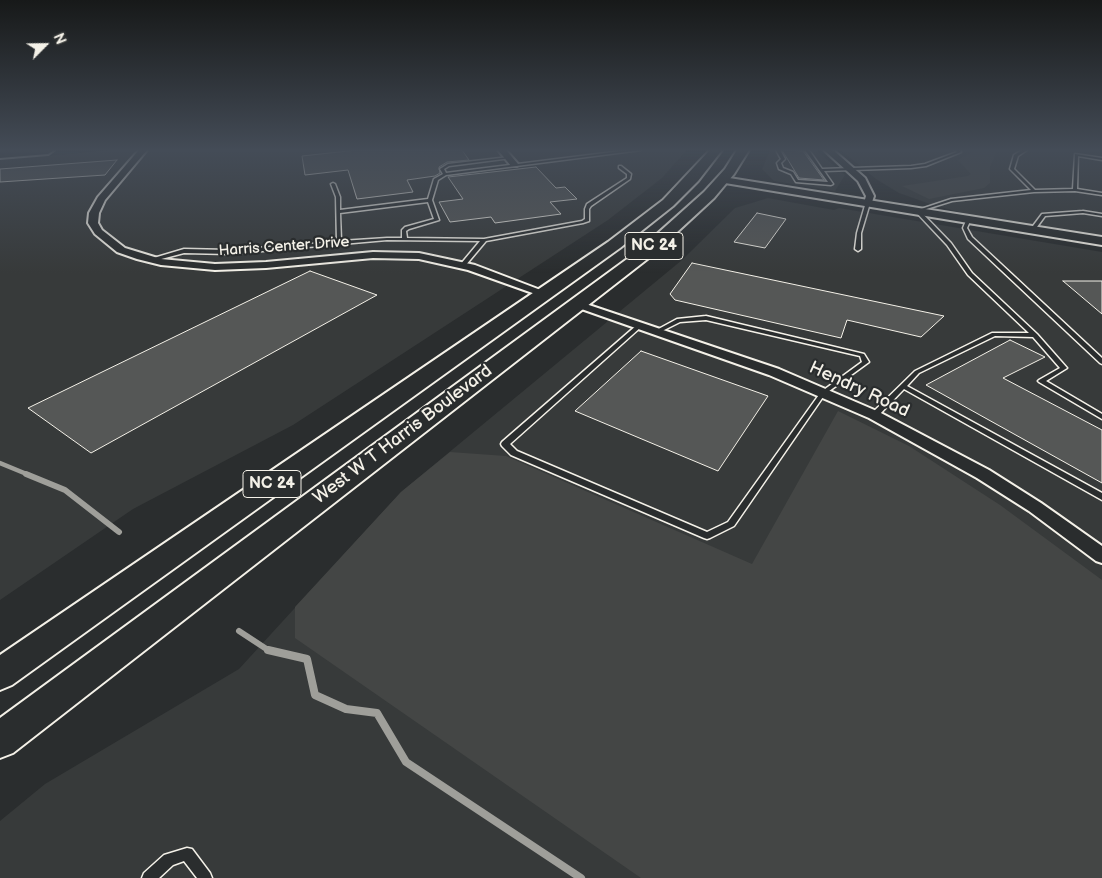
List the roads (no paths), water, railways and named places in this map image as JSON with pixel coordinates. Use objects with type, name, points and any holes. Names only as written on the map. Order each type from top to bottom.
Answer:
[{"type":"main road","name":"West W T Harris Boulevard","points":[[0,674],[545,294],[652,216],[680,191]]},
{"type":"main road","name":"West W T Harris Boulevard","points":[[0,740],[664,238],[712,191]]},
{"type":"main road","points":[[792,191],[1102,241]]},
{"type":"street","name":"Harris Center Drive","points":[[108,191],[101,199],[94,213],[93,223],[98,232],[121,250],[150,260],[215,267],[396,255],[443,260],[463,265],[545,294]]},
{"type":"street","points":[[868,191],[870,196],[868,203]]},
{"type":"street","name":"Hendry Road","points":[[577,304],[774,372],[874,415],[983,474],[1035,507],[1102,556]]},
{"type":"lane","points":[[336,191],[338,197],[339,243]]},
{"type":"lane","points":[[405,239],[404,230],[407,228],[437,220],[430,200],[433,191]]},
{"type":"lane","points":[[150,260],[184,250],[229,252],[405,239],[484,240],[583,222],[587,220],[589,205],[610,191]]},
{"type":"lane","points":[[1034,191],[951,200],[917,211],[949,244],[970,274],[1035,335],[1064,368],[1041,381],[1102,417]]},
{"type":"lane","points":[[1082,191],[1102,194]]},
{"type":"lane","points":[[338,212],[430,200]]},
{"type":"lane","points":[[858,249],[868,203]]},
{"type":"lane","points":[[1032,230],[1044,215],[1082,212],[1102,215]]},
{"type":"lane","points":[[970,220],[965,228],[970,238],[1102,362]]},
{"type":"lane","points":[[463,265],[484,240]]},
{"type":"lane","points":[[639,326],[505,444],[514,454],[707,536],[731,524],[823,393],[866,362],[862,355],[706,318],[679,320],[656,332]]},
{"type":"lane","points":[[874,415],[917,372],[994,334],[1035,335]]},
{"type":"lane","points":[[903,386],[1102,497]]},
{"type":"lane","points":[[149,878],[169,860],[187,854],[205,878]]},
{"type":"waterway","points":[[0,463],[29,475]]},
{"type":"waterway","points":[[26,474],[65,490],[119,532]]},
{"type":"waterway","points":[[239,631],[268,650]]},
{"type":"waterway","points":[[268,650],[274,651]]},
{"type":"waterway","points":[[268,650],[307,659],[315,695],[346,709],[377,713],[406,762],[581,878]]}]
